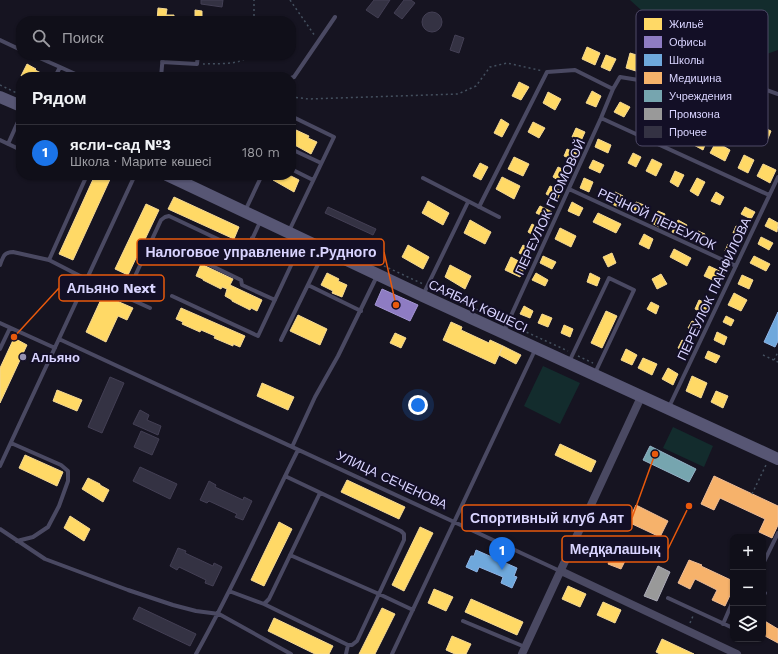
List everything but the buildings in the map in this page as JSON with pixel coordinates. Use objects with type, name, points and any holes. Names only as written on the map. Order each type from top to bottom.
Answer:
[{"type":"street","points":[[0,97],[16,104]]},
{"type":"street","name":"САЯБАҚ КӨШЕСІ","points":[[178,180],[378,274],[425,291],[505,328],[536,348],[571,358],[597,370],[641,397],[774,457]]},
{"type":"street","points":[[524,650],[641,397]]},
{"type":"street","name":"УЛИЦА СЕЧЕНОВА","points":[[561,571],[737,654]]},
{"type":"lane","points":[[296,74],[335,17]]},
{"type":"lane","points":[[0,40],[16,48]]},
{"type":"lane","points":[[44,60],[71,72]]},
{"type":"lane","points":[[161,72],[162,62],[197,64],[197,60]]},
{"type":"lane","points":[[58,72],[60,67]]},
{"type":"lane","points":[[479,207],[547,72],[575,70],[613,89],[620,77],[636,80]]},
{"type":"lane","name":"ПЕРЕУЛОК ГРОМОВОЙ","points":[[505,328],[602,118],[613,89]]},
{"type":"lane","points":[[768,90],[778,94]]},
{"type":"lane","points":[[289,232],[334,136],[296,118]]},
{"type":"lane","points":[[602,118],[636,134]]},
{"type":"lane","points":[[8,144],[16,126]]},
{"type":"lane","points":[[0,140],[16,148]]},
{"type":"lane","points":[[663,146],[769,195]]},
{"type":"lane","points":[[296,151],[321,163]]},
{"type":"lane","points":[[296,172],[313,180]]},
{"type":"lane","name":"ПЕРЕУЛОК ПАНФИЛОВА","points":[[668,409],[778,177]]},
{"type":"lane","points":[[423,178],[499,217]]},
{"type":"lane","points":[[49,260],[85,180]]},
{"type":"lane","points":[[0,466],[133,180]]},
{"type":"lane","points":[[245,212],[260,180]]},
{"type":"lane","name":"РЕЧНОЙ ПЕРЕУЛОК","points":[[569,189],[736,266]]},
{"type":"lane","points":[[425,291],[468,202]]},
{"type":"lane","points":[[136,274],[162,220],[165,217],[169,216],[241,250],[248,248],[261,219]]},
{"type":"lane","points":[[172,296],[258,336],[294,259],[252,238]]},
{"type":"lane","points":[[281,340],[325,250]]},
{"type":"lane","points":[[0,265],[4,255],[8,252],[49,260],[86,279],[150,308]]},
{"type":"lane","points":[[183,252],[241,280],[242,285],[275,300]]},
{"type":"lane","points":[[292,447],[315,397],[338,356],[378,274]]},
{"type":"lane","points":[[571,358],[609,278],[634,290],[597,370]]},
{"type":"lane","points":[[308,285],[361,311]]},
{"type":"lane","points":[[66,291],[78,297]]},
{"type":"lane","points":[[0,324],[55,348]]},
{"type":"lane","points":[[0,349],[10,328]]},
{"type":"lane","name":"УЛИЦА СЕЧЕНОВА","points":[[59,339],[561,571]]},
{"type":"lane","points":[[392,654],[536,348]]},
{"type":"lane","points":[[11,443],[61,465],[68,471],[68,481],[59,506],[46,529],[33,537],[17,541]]},
{"type":"lane","points":[[196,654],[219,614],[298,450]]},
{"type":"lane","points":[[230,591],[264,604],[348,645],[352,645],[357,641],[404,540],[404,534],[401,531],[285,476]]},
{"type":"lane","points":[[264,604],[269,599],[320,493]]},
{"type":"lane","points":[[0,529],[45,559],[128,590],[196,611],[219,614],[291,654]]},
{"type":"lane","points":[[766,558],[778,533]]},
{"type":"lane","points":[[290,555],[413,610]]},
{"type":"lane","points":[[668,598],[730,627]]},
{"type":"lane","points":[[723,624],[731,606]]},
{"type":"lane","points":[[463,621],[524,650]]},
{"type":"lane","points":[[346,654],[348,645]]},
{"type":"path","points":[[254,0],[254,16]]},
{"type":"path","points":[[290,0],[318,41]]},
{"type":"path","points":[[197,64],[239,62],[243,60]]},
{"type":"path","points":[[296,98],[309,99],[458,94],[476,86],[490,67],[507,63],[547,72]]},
{"type":"path","points":[[0,85],[16,92]]},
{"type":"path","points":[[342,247],[425,291],[597,370]]},
{"type":"path","points":[[122,295],[132,274],[136,274]]},
{"type":"path","points":[[774,360],[778,352]]},
{"type":"path","points":[[763,355],[778,362]]},
{"type":"path","points":[[752,494],[774,457]]},
{"type":"path","points":[[687,630],[696,611]]},
{"type":"green space","points":[[630,0],[778,0],[778,50],[768,54],[768,10],[641,10]]},
{"type":"green space","points":[[543,366],[580,383],[560,424],[524,406]]},
{"type":"green space","points":[[673,427],[713,446],[704,467],[663,448]]},
{"type":"place","name":"Налоговое управление г.Рудного","points":[[396,305]]},
{"type":"place","name":"Альяно Next","points":[[14,337]]},
{"type":"place","name":"Альяно","points":[[23,357]]},
{"type":"place","name":"Спортивный клуб Аят","points":[[655,454]]},
{"type":"place","name":"Медқалашық","points":[[689,506]]},
{"type":"place","name":"ясли-сад №3","points":[[502,570]]}]
